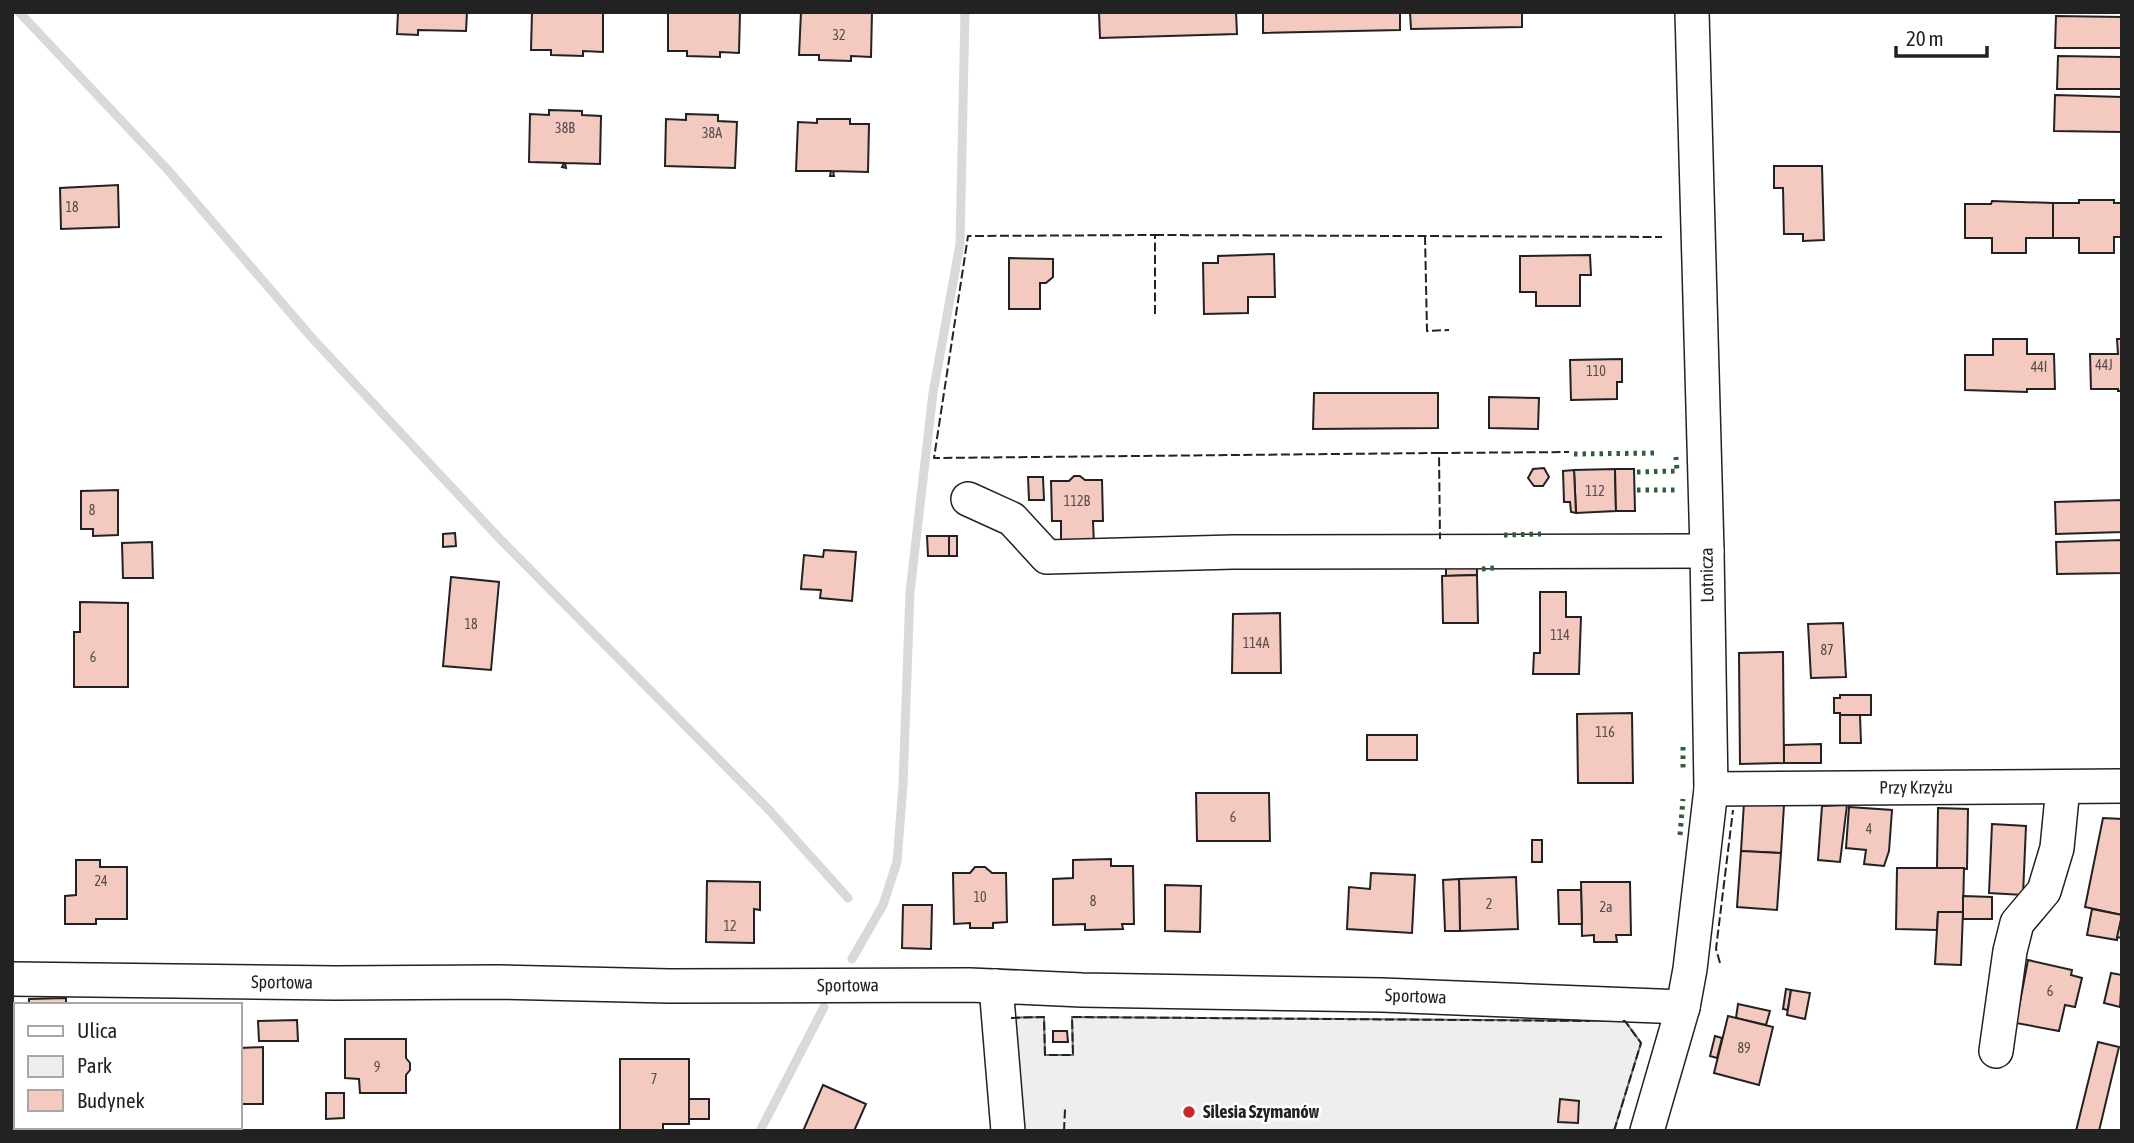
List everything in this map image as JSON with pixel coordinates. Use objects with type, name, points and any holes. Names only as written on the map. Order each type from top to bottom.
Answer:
[{"type":"street","name":"Lotnicza","points":[[1647,1131],[1683,1007],[1690,969],[1711,789],[1692,12]]},
{"type":"street","points":[[968,499],[1012,519],[1047,557],[1233,552],[1707,551]]},
{"type":"street","name":"Przy Krzyżu","points":[[1711,789],[2122,786]]},
{"type":"street","points":[[1996,1051],[2010,951],[2017,923],[2044,891],[2057,848],[2063,787]]},
{"type":"street","name":"Sportowa","points":[[12,979],[178,992],[335,983],[996,986],[1382,995],[1683,1007]]},
{"type":"street","points":[[996,986],[1008,1131]]},
{"type":"green space","points":[[1044,1017],[1045,1055],[1073,1055],[1072,1017],[1625,1021],[1641,1043],[1614,1131],[997,1131],[988,1018]]},
{"type":"building","points":[[398,12],[467,12],[466,31],[418,30],[418,35],[397,34]]},
{"type":"building","points":[[532,12],[603,12],[603,52],[583,51],[583,56],[551,55],[551,50],[531,50]]},
{"type":"building","points":[[668,12],[740,12],[739,53],[720,52],[720,57],[687,56],[687,51],[668,51]]},
{"type":"building","points":[[801,12],[872,12],[871,57],[851,56],[851,61],[819,60],[819,55],[799,55]]},
{"type":"building","points":[[1099,12],[1236,12],[1237,34],[1100,38]]},
{"type":"building","points":[[1263,12],[1400,12],[1400,30],[1263,33]]},
{"type":"building","points":[[1410,12],[1522,12],[1522,27],[1411,29]]},
{"type":"building","points":[[2056,16],[2122,17],[2122,48],[2055,48]]},
{"type":"building","points":[[2058,56],[2122,57],[2122,89],[2057,89]]},
{"type":"building","points":[[2055,95],[2122,97],[2122,132],[2054,131]]},
{"type":"building","points":[[549,110],[582,111],[582,115],[601,116],[600,164],[565,163],[566,168],[562,167],[564,163],[529,162],[530,114],[549,115]]},
{"type":"building","points":[[686,114],[718,115],[718,121],[737,122],[735,168],[665,166],[666,119],[686,120]]},
{"type":"building","points":[[817,119],[850,119],[850,124],[869,124],[868,172],[833,171],[834,176],[830,176],[831,171],[796,171],[798,122],[817,123]]},
{"type":"building","points":[[1774,166],[1822,166],[1824,240],[1803,241],[1803,234],[1784,234],[1783,188],[1774,188]]},
{"type":"building","points":[[118,185],[119,227],[61,229],[60,188]]},
{"type":"building","points":[[2079,200],[2114,200],[2114,203],[2122,203],[2122,237],[2114,237],[2114,253],[2079,253],[2079,238],[2053,238],[2053,203],[2079,203]]},
{"type":"building","points":[[1992,201],[2053,203],[2053,238],[2026,238],[2026,253],[1992,253],[1992,238],[1965,238],[1965,204],[1991,204]]},
{"type":"building","points":[[1274,254],[1275,297],[1248,297],[1248,313],[1204,314],[1203,263],[1218,263],[1218,256]]},
{"type":"building","points":[[1590,255],[1591,275],[1580,275],[1580,306],[1536,306],[1536,292],[1520,292],[1520,256]]},
{"type":"building","points":[[1009,258],[1053,259],[1053,277],[1046,283],[1040,283],[1040,309],[1009,309]]},
{"type":"building","points":[[1993,339],[2027,339],[2027,354],[2054,354],[2055,389],[2027,389],[2027,392],[1965,390],[1965,355],[1993,355]]},
{"type":"building","points":[[2117,339],[2122,339],[2122,391],[2091,389],[2090,354],[2118,354]]},
{"type":"building","points":[[1622,359],[1622,382],[1617,382],[1617,399],[1571,400],[1570,360]]},
{"type":"building","points":[[1314,393],[1438,393],[1438,428],[1313,429]]},
{"type":"building","points":[[1489,397],[1539,398],[1538,429],[1489,428]]},
{"type":"building","points":[[1544,468],[1549,477],[1543,486],[1534,486],[1528,478],[1533,469]]},
{"type":"building","points":[[1615,469],[1616,511],[1576,513],[1574,470]]},
{"type":"building","points":[[1615,469],[1634,469],[1635,511],[1616,511]]},
{"type":"building","points":[[1574,470],[1576,513],[1571,512],[1570,502],[1564,502],[1563,471]]},
{"type":"building","points":[[1074,476],[1085,480],[1102,480],[1103,521],[1093,521],[1094,545],[1061,545],[1061,521],[1052,521],[1051,481],[1069,481]]},
{"type":"building","points":[[1028,477],[1043,477],[1044,500],[1029,500]]},
{"type":"building","points":[[118,490],[118,535],[93,536],[93,529],[81,529],[81,491]]},
{"type":"building","points":[[2122,500],[2122,532],[2056,534],[2055,502]]},
{"type":"building","points":[[455,533],[456,546],[443,547],[443,534]]},
{"type":"building","points":[[927,536],[949,536],[949,556],[928,556]]},
{"type":"building","points":[[949,536],[957,536],[957,556],[949,556]]},
{"type":"building","points":[[2122,540],[2122,573],[2057,574],[2056,542]]},
{"type":"building","points":[[152,542],[153,578],[123,578],[122,543]]},
{"type":"building","points":[[824,550],[856,552],[852,601],[820,598],[821,590],[801,589],[804,555],[823,557]]},
{"type":"building","points":[[1446,568],[1477,568],[1477,575],[1446,576]]},
{"type":"building","points":[[1477,575],[1478,623],[1443,623],[1442,576]]},
{"type":"building","points":[[451,577],[499,582],[491,670],[443,666]]},
{"type":"building","points":[[1540,592],[1566,592],[1566,617],[1581,617],[1579,674],[1533,674],[1534,653],[1540,653]]},
{"type":"building","points":[[80,602],[128,603],[128,687],[74,687],[74,632],[80,632]]},
{"type":"building","points":[[1280,613],[1281,673],[1232,673],[1233,614]]},
{"type":"building","points":[[1843,623],[1846,677],[1811,678],[1808,624]]},
{"type":"building","points":[[1783,652],[1784,763],[1740,764],[1739,653]]},
{"type":"building","points":[[1840,695],[1871,695],[1871,715],[1834,713],[1834,698],[1840,698]]},
{"type":"building","points":[[1632,713],[1633,783],[1578,783],[1577,714]]},
{"type":"building","points":[[1840,715],[1860,715],[1861,743],[1840,743]]},
{"type":"building","points":[[1367,735],[1417,735],[1417,760],[1367,760]]},
{"type":"building","points":[[1821,744],[1821,763],[1784,763],[1784,745]]},
{"type":"building","points":[[1196,793],[1269,793],[1270,841],[1197,841]]},
{"type":"building","points":[[1744,802],[1784,805],[1781,853],[1741,851]]},
{"type":"building","points":[[1847,805],[1840,862],[1818,860],[1822,806]]},
{"type":"building","points":[[1849,807],[1892,810],[1889,851],[1884,866],[1864,864],[1866,850],[1846,848]]},
{"type":"building","points":[[1938,808],[1968,809],[1967,869],[1937,868]]},
{"type":"building","points":[[2103,818],[2122,819],[2122,915],[2085,907]]},
{"type":"building","points":[[1992,824],[2026,826],[2023,895],[1989,893]]},
{"type":"building","points":[[1532,840],[1542,840],[1542,862],[1532,862]]},
{"type":"building","points":[[1741,851],[1781,853],[1777,910],[1737,907]]},
{"type":"building","points":[[1111,859],[1111,866],[1133,866],[1134,924],[1122,924],[1123,929],[1085,930],[1085,924],[1053,925],[1053,879],[1073,878],[1073,860]]},
{"type":"building","points":[[76,860],[100,860],[100,867],[127,867],[127,919],[96,919],[96,924],[65,924],[65,896],[76,895]]},
{"type":"building","points":[[975,867],[985,867],[992,873],[1006,873],[1007,922],[993,923],[993,928],[970,928],[970,923],[954,924],[953,873],[970,873]]},
{"type":"building","points":[[1897,868],[1964,868],[1963,912],[1938,912],[1937,930],[1896,929]]},
{"type":"building","points":[[1371,873],[1415,875],[1412,933],[1347,929],[1349,887],[1370,889]]},
{"type":"building","points":[[1516,877],[1518,929],[1460,931],[1459,879]]},
{"type":"building","points":[[1459,879],[1460,931],[1445,931],[1443,880]]},
{"type":"building","points":[[707,881],[760,882],[760,910],[754,909],[754,943],[706,942]]},
{"type":"building","points":[[1581,882],[1630,882],[1631,935],[1616,935],[1617,942],[1594,942],[1594,935],[1582,936]]},
{"type":"building","points":[[1165,885],[1201,886],[1200,932],[1165,931]]},
{"type":"building","points":[[1558,890],[1581,890],[1582,924],[1559,924]]},
{"type":"building","points":[[1963,896],[1992,897],[1992,919],[1963,919]]},
{"type":"building","points":[[903,905],[932,905],[931,949],[902,948]]},
{"type":"building","points":[[2092,909],[2122,915],[2117,940],[2087,935]]},
{"type":"building","points":[[1938,912],[1963,912],[1961,965],[1935,964]]},
{"type":"building","points":[[2122,916],[2122,938],[2117,937]]},
{"type":"building","points":[[2028,960],[2072,970],[2071,975],[2082,978],[2075,1007],[2065,1005],[2059,1031],[2016,1023]]},
{"type":"building","points":[[2111,973],[2122,975],[2120,1007],[2104,1003]]},
{"type":"building","points":[[1786,989],[1791,990],[1788,1010],[1783,1009]]},
{"type":"building","points":[[1791,990],[1810,993],[1805,1019],[1787,1015]]},
{"type":"building","points":[[66,998],[66,1003],[29,1003],[29,999]]},
{"type":"building","points":[[1738,1004],[1770,1011],[1766,1025],[1736,1018]]},
{"type":"building","points":[[1728,1016],[1773,1027],[1759,1085],[1714,1073]]},
{"type":"building","points":[[297,1020],[298,1041],[259,1041],[258,1021]]},
{"type":"building","points":[[1053,1031],[1067,1031],[1068,1042],[1053,1042]]},
{"type":"building","points":[[1715,1036],[1722,1038],[1717,1058],[1710,1056]]},
{"type":"building","points":[[345,1039],[406,1039],[406,1058],[410,1063],[410,1070],[406,1075],[406,1093],[360,1093],[359,1079],[345,1078]]},
{"type":"building","points":[[2098,1042],[2119,1047],[2099,1131],[2076,1131]]},
{"type":"building","points":[[263,1047],[263,1104],[242,1104],[242,1048]]},
{"type":"building","points":[[620,1059],[689,1059],[689,1124],[663,1124],[663,1131],[620,1131]]},
{"type":"building","points":[[823,1085],[866,1104],[854,1131],[803,1131]]},
{"type":"building","points":[[326,1093],[344,1093],[344,1118],[326,1119]]},
{"type":"building","points":[[689,1099],[709,1099],[709,1119],[689,1119]]},
{"type":"building","points":[[1560,1099],[1579,1101],[1578,1123],[1558,1122]]},
{"type":"waterway","points":[[19,12],[167,169],[312,338],[500,539],[769,810],[848,898]]},
{"type":"waterway","points":[[852,959],[883,905],[897,862],[903,785],[910,592],[933,393],[960,244],[965,12]]},
{"type":"waterway","points":[[760,1131],[824,1007]]},
{"type":"hedge","points":[[1574,454],[1659,453]]},
{"type":"hedge","points":[[1637,472],[1677,471],[1676,457]]},
{"type":"hedge","points":[[1637,490],[1677,490]]},
{"type":"hedge","points":[[1504,535],[1541,534]]},
{"type":"hedge","points":[[1482,569],[1495,568]]},
{"type":"hedge","points":[[1683,747],[1683,769]]},
{"type":"hedge","points":[[1680,835],[1683,799]]},
{"type":"fence","points":[[1155,235],[1662,237]]},
{"type":"fence","points":[[1155,314],[1155,235],[968,236],[934,458],[1439,453],[1440,539]]},
{"type":"fence","points":[[1425,236],[1427,331],[1449,330]]},
{"type":"fence","points":[[1439,453],[1569,452]]},
{"type":"fence","points":[[1720,963],[1716,949],[1733,810]]},
{"type":"fence","points":[[1011,1018],[1044,1017],[1045,1055],[1073,1055],[1072,1017],[1590,1021]]},
{"type":"fence","points":[[1614,1131],[1641,1043],[1625,1021],[1621,1021]]},
{"type":"fence","points":[[1064,1131],[1065,1109]]},
{"type":"place","name":"Silesia Szymanów","points":[[1189,1112]]}]
